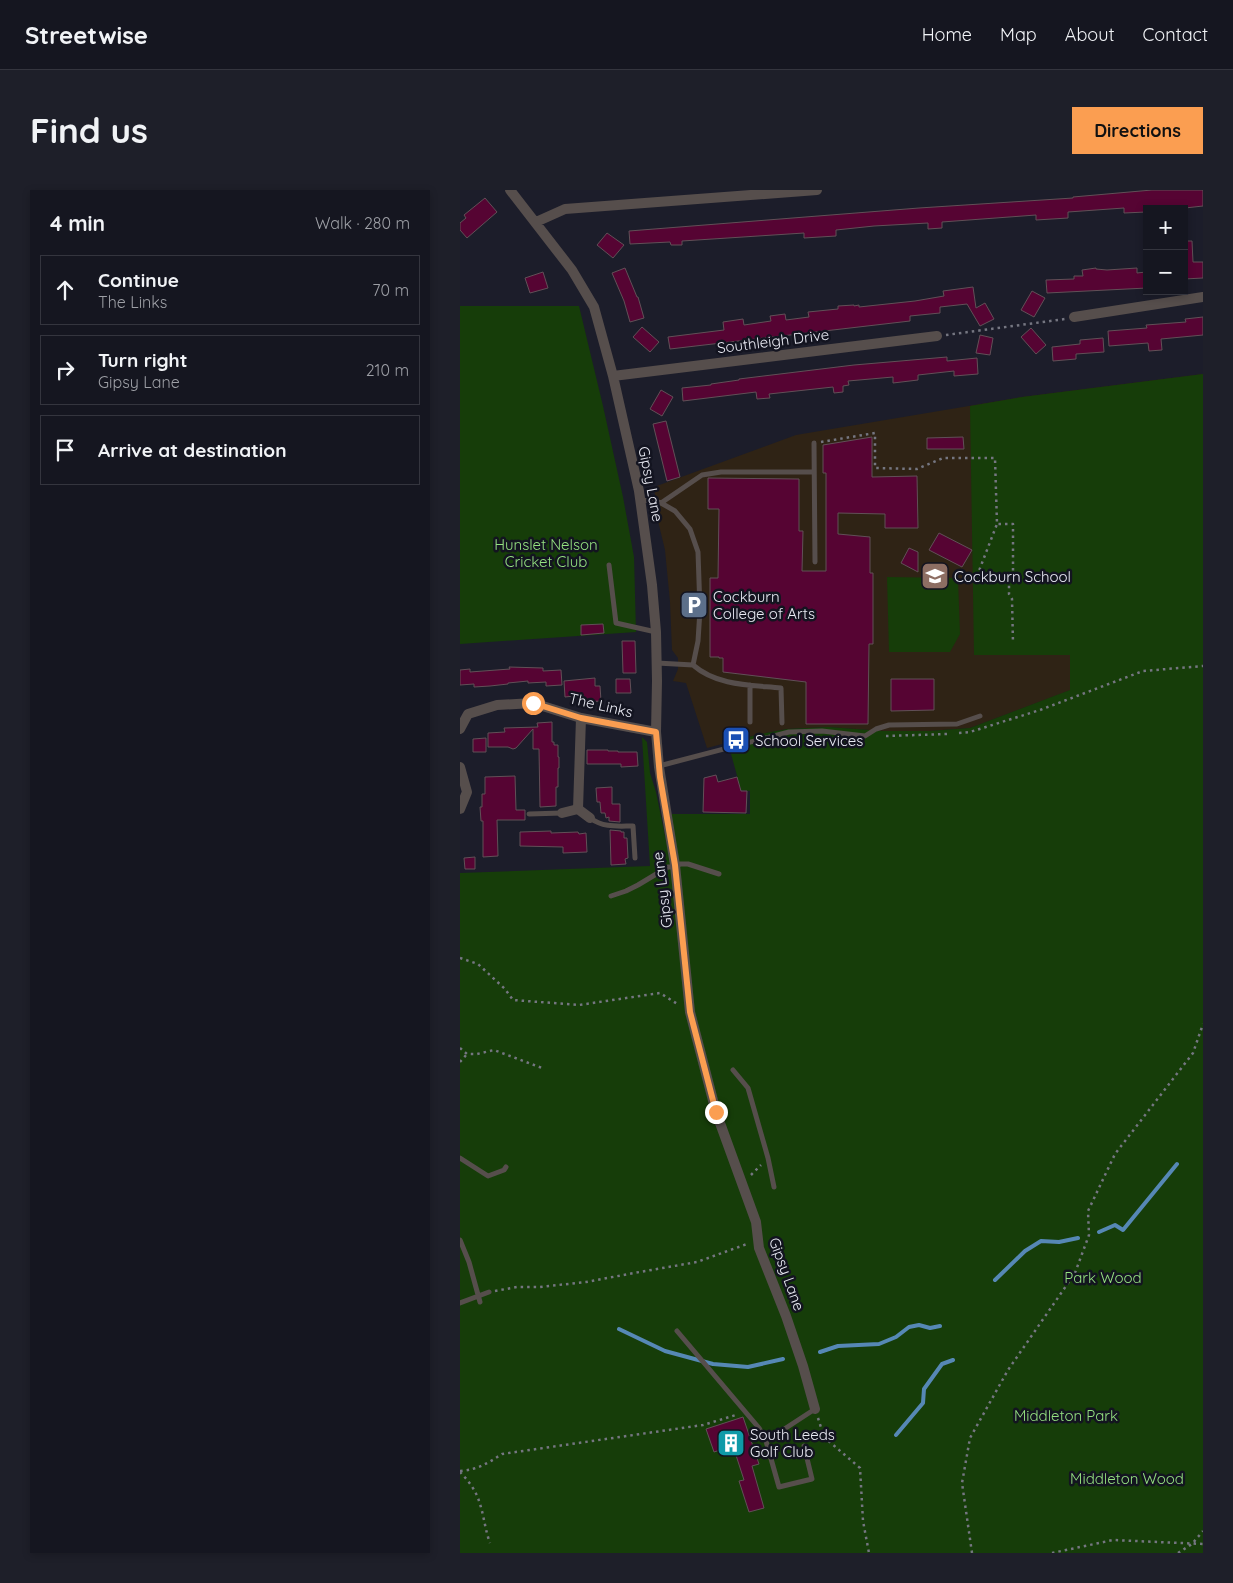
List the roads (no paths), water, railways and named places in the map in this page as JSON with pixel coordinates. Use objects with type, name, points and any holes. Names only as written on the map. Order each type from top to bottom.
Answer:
[{"type":"street","name":"Gipsy Lane","points":[[510,190],[572,270],[594,307],[613,376],[641,501],[656,632],[656,732],[659,767],[675,866],[690,1012],[716,1112],[756,1222],[759,1248],[786,1316],[815,1409]]},
{"type":"street","points":[[536,222],[565,209],[754,192],[817,190]]},
{"type":"street","points":[[1074,317],[1203,297]]},
{"type":"street","name":"Southleigh Drive","points":[[613,376],[937,336]]},
{"type":"street","name":"The Links","points":[[460,729],[464,712],[497,705],[533,703],[581,718],[656,732]]},
{"type":"street","points":[[578,809],[581,718]]},
{"type":"street","points":[[460,767],[467,792],[460,809]]},
{"type":"street","points":[[562,813],[578,809]]},
{"type":"street","points":[[578,809],[590,818]]},
{"type":"lane","points":[[814,443],[815,562]]},
{"type":"lane","points":[[660,503],[702,475],[721,472],[814,472]]},
{"type":"lane","points":[[641,501],[650,500],[675,511],[690,529],[698,552],[700,610],[698,641],[693,665]]},
{"type":"lane","points":[[610,565],[616,623],[656,632]]},
{"type":"lane","points":[[657,663],[693,665],[713,678],[781,688],[782,723]]},
{"type":"lane","points":[[750,684],[750,722]]},
{"type":"lane","points":[[659,767],[788,732],[822,731],[865,736],[876,729],[889,725],[957,724],[980,716]]},
{"type":"lane","points":[[529,814],[562,813]]},
{"type":"lane","points":[[590,818],[605,826],[633,826],[635,858]]},
{"type":"lane","points":[[611,896],[638,885],[668,867],[680,864],[688,864],[719,874]]},
{"type":"lane","points":[[733,1070],[748,1088],[768,1158],[774,1187]]},
{"type":"lane","points":[[460,1158],[488,1176],[504,1170],[506,1167]]},
{"type":"lane","points":[[460,1240],[469,1262],[479,1299]]},
{"type":"lane","points":[[460,1303],[479,1299],[489,1292]]},
{"type":"lane","points":[[677,1331],[759,1428],[766,1442],[779,1487],[812,1478],[804,1446]]},
{"type":"lane","points":[[766,1442],[815,1409]]},
{"type":"waterway","points":[[1099,1232],[1115,1225],[1123,1230],[1177,1164]]},
{"type":"waterway","points":[[995,1280],[1025,1251],[1041,1241],[1059,1242],[1078,1238]]},
{"type":"waterway","points":[[820,1352],[838,1346],[879,1344],[896,1337],[909,1327],[919,1325],[930,1328],[940,1326]]},
{"type":"waterway","points":[[619,1329],[665,1351],[713,1364],[748,1367],[783,1359]]},
{"type":"waterway","points":[[896,1435],[923,1403],[924,1389],[942,1364],[953,1360]]},
{"type":"place","name":"Cockburn School","points":[[935,576]]},
{"type":"place","name":"Cockburn College of Arts","points":[[694,605]]},
{"type":"place","name":"School Services","points":[[736,740]]},
{"type":"place","name":"South Leeds Golf Club","points":[[731,1443]]},
{"type":"park label","name":"Hunslet Nelson Cricket Club","points":[[546,552]]},
{"type":"park label","name":"Park Wood","points":[[1103,1277]]},
{"type":"park label","name":"Middleton Park","points":[[1066,1415]]},
{"type":"park label","name":"Middleton Wood","points":[[1127,1478]]}]
